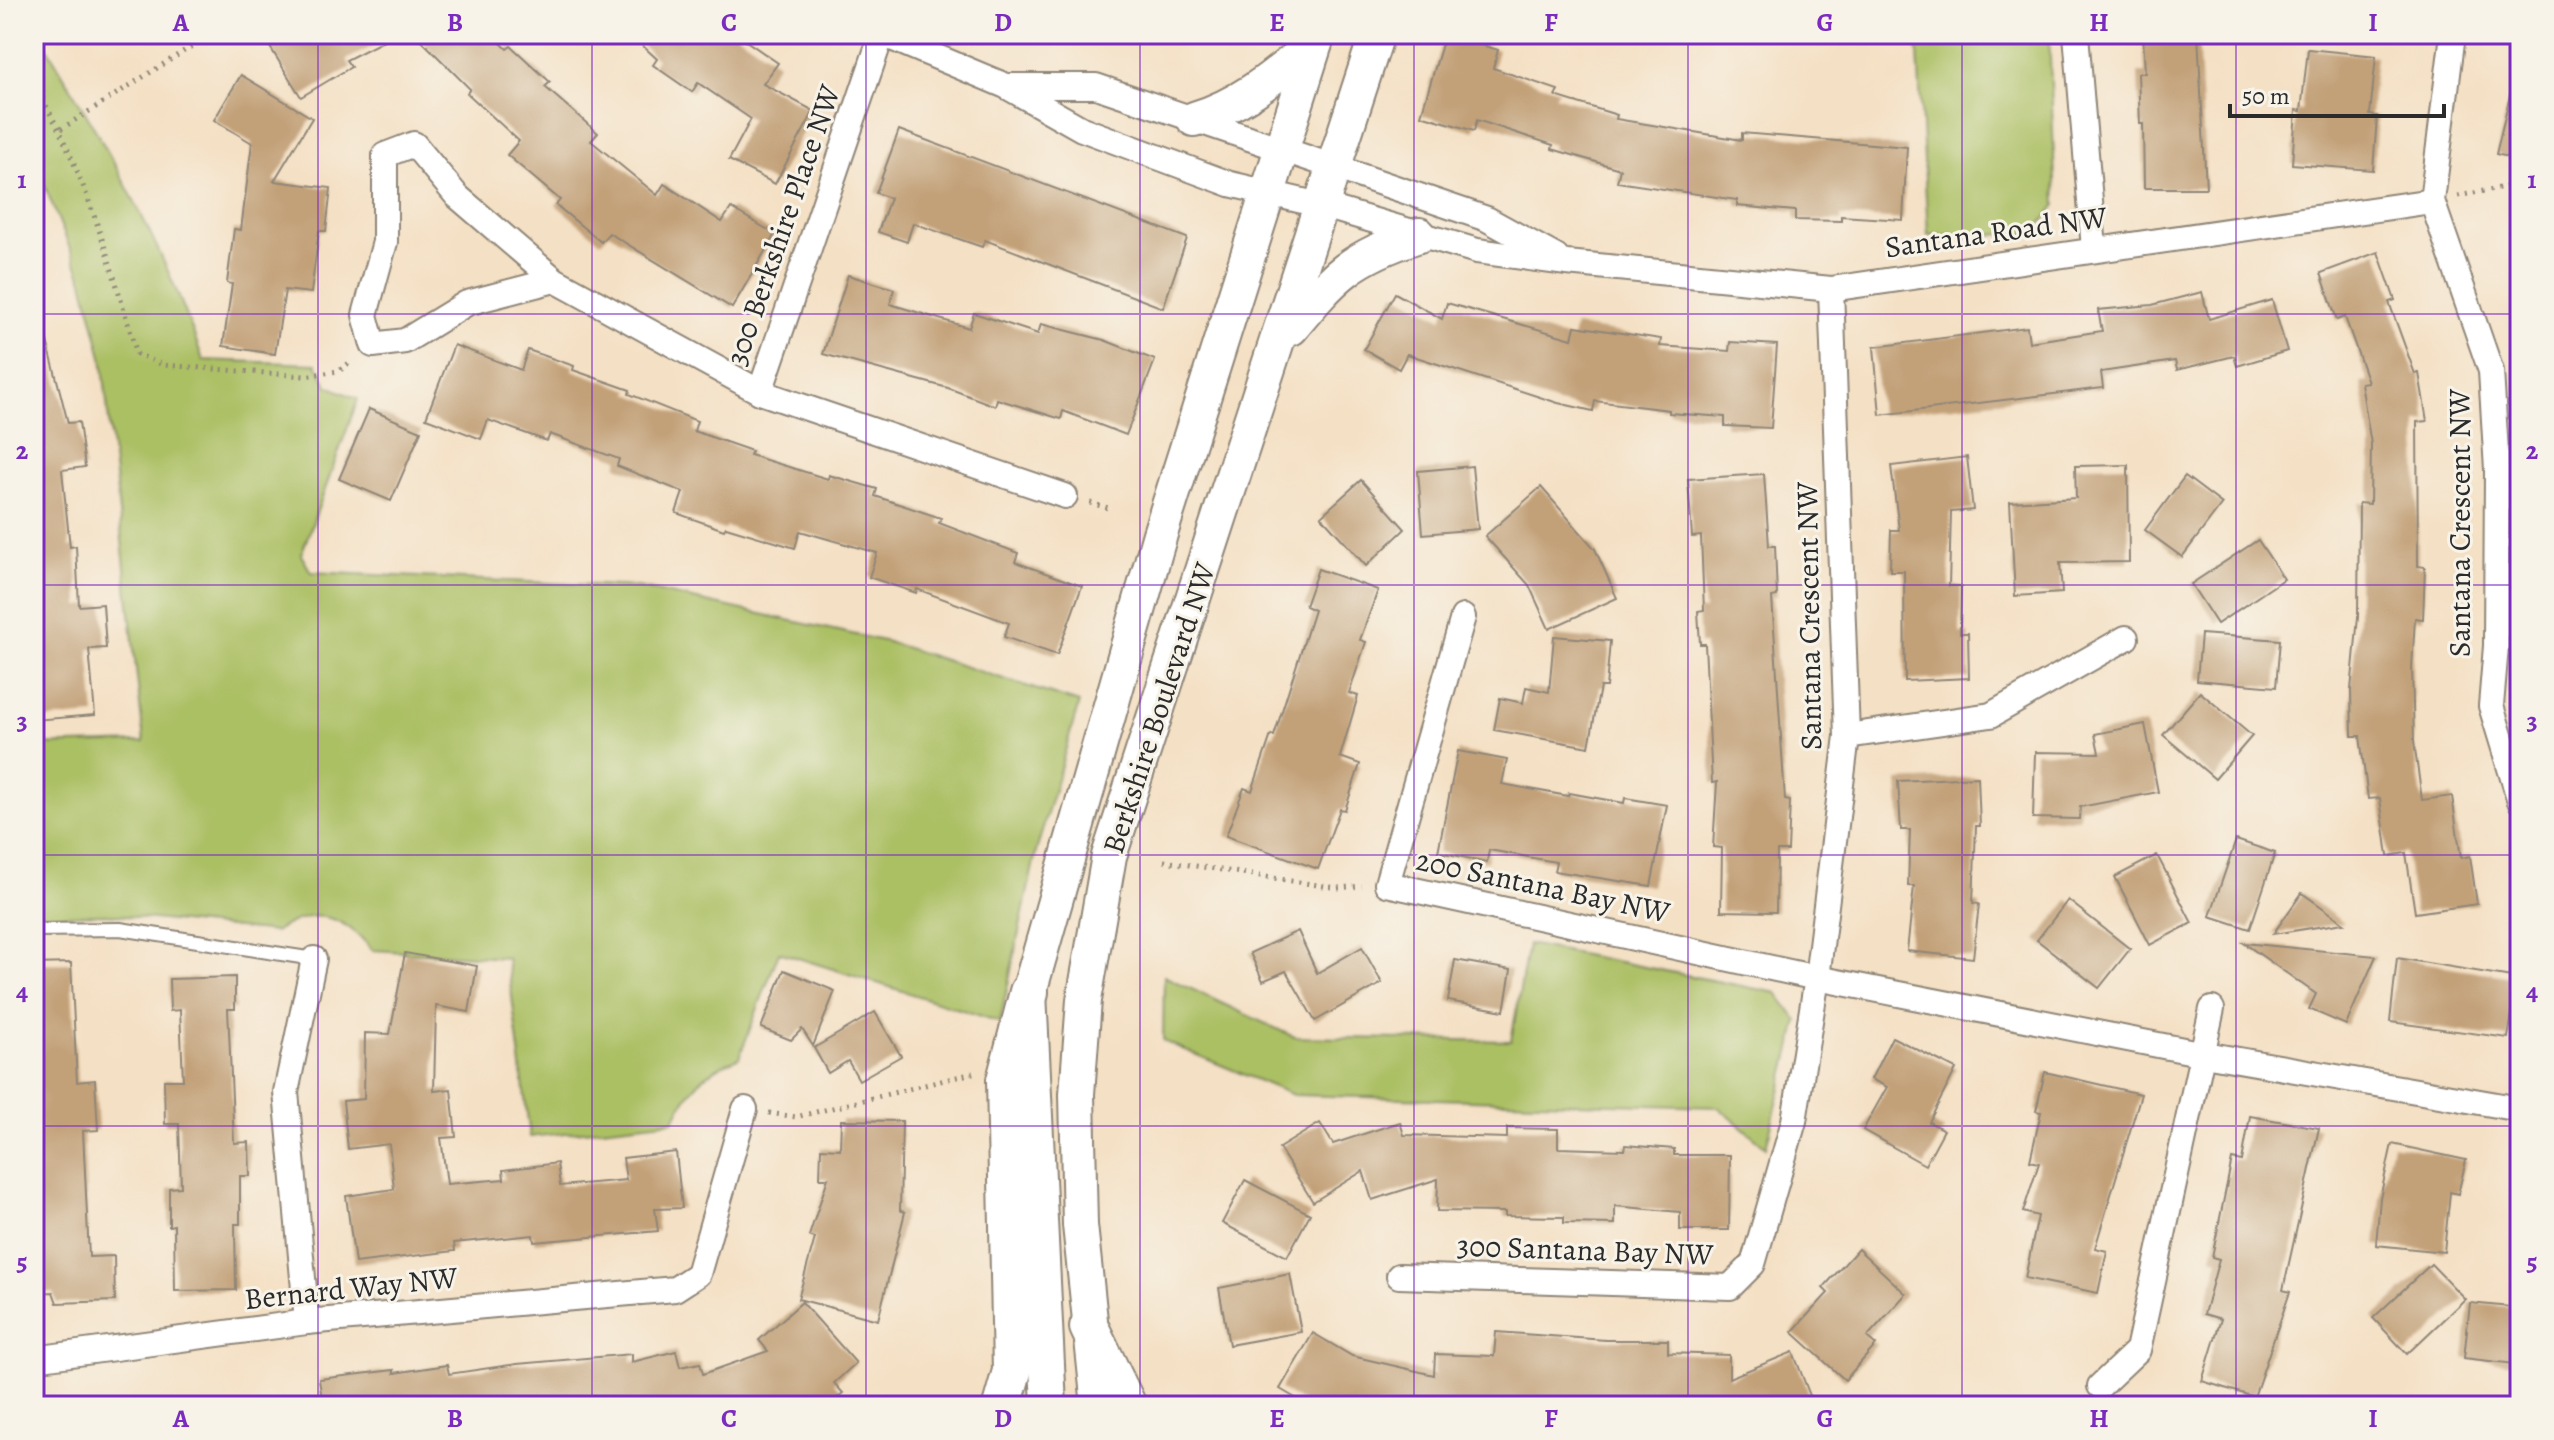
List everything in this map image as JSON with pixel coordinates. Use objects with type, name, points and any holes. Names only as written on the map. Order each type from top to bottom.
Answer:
[{"type":"main road","name":"Berkshire Boulevard NW","points":[[1099,1406],[1078,1198],[1077,1094],[1084,1000],[1109,856],[1324,206],[1377,34]]},
{"type":"main road","name":"Berkshire Boulevard NW","points":[[1049,1406],[1029,992],[1160,534],[1317,38]]},
{"type":"main road","points":[[1194,119],[1218,112],[1260,88],[1317,38]]},
{"type":"main road","points":[[1278,344],[1326,286],[1360,257],[1419,235]]},
{"type":"main road","points":[[1002,1406],[1012,1371],[1006,1080],[1029,992]]},
{"type":"main road","points":[[1089,1327],[1127,1406]]},
{"type":"street","name":"Santana Road NW","points":[[882,34],[1006,86],[1082,129],[1230,184],[1324,206],[1477,251],[1567,263],[1831,289],[2432,201]]},
{"type":"street","name":"300 Berkshire Place NW","points":[[760,392],[882,34]]},
{"type":"street","points":[[2076,34],[2094,249]]},
{"type":"street","points":[[2432,201],[2453,34]]},
{"type":"street","name":"Santana Road NW","points":[[1006,86],[1096,86],[1487,219],[1567,263]]},
{"type":"street","name":"300 Berkshire Place NW","points":[[373,345],[365,315],[385,242],[385,155],[414,144],[457,196],[555,280],[760,392],[1065,496]]},
{"type":"street","name":"Santana Crescent NW","points":[[2432,201],[2491,371],[2497,470],[2496,646],[2491,706],[2520,801]]},
{"type":"street","points":[[373,345],[405,341],[467,303],[555,280]]},
{"type":"street","name":"Santana Crescent NW","points":[[1817,978],[1847,736],[1831,289]]},
{"type":"street","name":"200 Santana Bay NW","points":[[1463,617],[1387,884],[1817,978]]},
{"type":"street","points":[[1847,736],[1991,715],[2126,638]]},
{"type":"street","points":[[307,1322],[286,1092],[314,959]]},
{"type":"street","points":[[1817,978],[2204,1054],[2520,1109]]},
{"type":"street","name":"300 Santana Bay NW","points":[[1399,1276],[1730,1287],[1753,1264],[1786,1150],[1817,978]]},
{"type":"street","points":[[2100,1386],[2138,1350],[2212,1009]]},
{"type":"street","name":"Bernard Way NW","points":[[34,1359],[307,1322],[675,1289],[698,1274],[745,1109]]},
{"type":"lane","points":[[34,930],[120,929],[314,959]]},
{"type":"path","points":[[61,129],[211,34]]},
{"type":"path","points":[[34,85],[61,129],[112,269],[137,354],[163,365],[304,376],[339,371],[373,345]]},
{"type":"path","points":[[2432,201],[2520,184]]},
{"type":"path","points":[[1164,861],[1337,888],[1387,884]]},
{"type":"path","points":[[745,1109],[796,1117],[973,1073]]},
{"type":"green space","points":[[34,34],[39,34],[130,193],[170,274],[203,360],[316,364],[328,386],[358,399],[301,555],[311,572],[638,587],[888,642],[1079,703],[1036,852],[1000,1022],[779,952],[739,1058],[717,1068],[699,1082],[673,1121],[530,1137],[507,958],[372,950],[350,929],[327,918],[302,918],[275,932],[106,914],[34,916],[34,745],[144,742],[102,357],[83,281],[34,159]]},
{"type":"green space","points":[[1917,34],[2049,34],[2056,205],[2033,234],[1928,235]]},
{"type":"green space","points":[[1528,944],[1777,993],[1798,1021],[1766,1147],[1718,1107],[1293,1095],[1163,1041],[1164,976],[1294,1037],[1511,1041]]},
{"type":"building","points":[[262,34],[397,34],[346,60],[351,67],[301,97]]},
{"type":"building","points":[[415,34],[492,34],[507,49],[511,46],[550,82],[545,87],[598,133],[591,141],[657,195],[664,184],[722,222],[731,208],[775,234],[732,308],[609,233],[601,242],[556,205],[560,200],[507,155],[519,141],[467,93],[470,89]]},
{"type":"building","points":[[630,34],[736,34],[778,63],[763,84],[814,111],[775,184],[729,160],[751,119],[698,83],[692,92],[653,65],[657,59]]},
{"type":"building","points":[[1445,34],[1498,50],[1493,68],[1558,90],[1555,96],[1617,115],[1616,119],[1742,140],[1742,133],[1907,147],[1903,220],[1841,216],[1841,221],[1795,220],[1795,211],[1737,206],[1737,200],[1617,182],[1620,169],[1552,149],[1553,145],[1477,120],[1474,131],[1421,115]]},
{"type":"building","points":[[2143,34],[2198,34],[2206,188],[2144,188],[2138,73],[2145,73]]},
{"type":"building","points":[[2308,49],[2376,56],[2370,115],[2377,116],[2373,170],[2292,164],[2296,110],[2301,111]]},
{"type":"building","points":[[241,75],[312,118],[274,181],[331,188],[326,231],[319,231],[311,293],[285,290],[275,354],[223,346],[232,284],[227,283],[234,229],[241,230],[252,143],[214,120]]},
{"type":"building","points":[[2511,91],[2520,92],[2520,160],[2496,154]]},
{"type":"building","points":[[899,130],[1187,238],[1163,308],[985,240],[982,247],[913,223],[907,242],[878,232],[890,198],[876,193]]},
{"type":"building","points":[[2378,252],[2395,300],[2389,302],[2415,374],[2419,373],[2427,421],[2417,422],[2418,566],[2425,567],[2423,619],[2415,618],[2412,668],[2414,742],[2422,800],[2452,796],[2461,858],[2470,856],[2477,904],[2415,913],[2406,853],[2388,856],[2380,798],[2368,799],[2360,736],[2352,736],[2351,690],[2358,617],[2359,503],[2370,504],[2371,444],[2361,383],[2368,382],[2345,317],[2337,320],[2321,273]]},
{"type":"building","points":[[848,275],[894,289],[890,304],[969,328],[974,313],[1038,334],[1041,324],[1104,340],[1155,360],[1126,435],[1063,411],[1061,419],[997,399],[995,406],[948,388],[823,354]]},
{"type":"building","points":[[2202,292],[2209,319],[2272,300],[2287,351],[2237,366],[2234,356],[2177,370],[2175,361],[2101,372],[2103,388],[1880,415],[1874,347],[2027,327],[2029,342],[2102,331],[2098,310],[2152,305]]},
{"type":"building","points":[[1395,293],[1442,319],[1447,303],[1572,339],[1575,326],[1661,339],[1660,346],[1729,351],[1730,342],[1777,345],[1771,428],[1725,426],[1725,417],[1669,413],[1669,410],[1595,401],[1593,411],[1558,403],[1407,354],[1399,369],[1364,349]]},
{"type":"building","points":[[42,321],[68,423],[79,422],[85,467],[62,470],[70,547],[76,546],[79,606],[103,604],[106,648],[89,649],[95,715],[34,720],[34,322]]},
{"type":"building","points":[[454,345],[521,370],[528,350],[574,366],[573,370],[630,390],[629,394],[697,421],[694,431],[752,451],[750,455],[828,479],[829,475],[877,489],[875,496],[941,518],[939,523],[1018,553],[1015,562],[1082,586],[1057,655],[1004,637],[1009,623],[917,589],[916,593],[869,577],[877,553],[800,531],[795,548],[726,527],[724,530],[676,513],[683,492],[617,466],[619,459],[550,434],[547,441],[488,420],[481,439],[426,418]]},
{"type":"building","points":[[369,409],[421,431],[391,501],[339,479]]},
{"type":"building","points":[[1967,457],[1973,510],[1951,512],[1949,586],[1961,586],[1960,633],[1968,633],[1969,678],[1905,681],[1904,571],[1890,571],[1891,530],[1899,530],[1891,466]]},
{"type":"building","points":[[2128,465],[2129,562],[2060,563],[2062,593],[2015,596],[2010,502],[2076,498],[2075,466]]},
{"type":"building","points":[[1472,466],[1478,529],[1423,534],[1418,471]]},
{"type":"building","points":[[1764,474],[1769,546],[1775,546],[1777,596],[1772,597],[1785,800],[1790,801],[1788,851],[1777,851],[1776,912],[1721,911],[1722,848],[1713,847],[1717,782],[1712,783],[1705,644],[1700,644],[1698,611],[1704,610],[1701,536],[1692,537],[1688,479]]},
{"type":"building","points":[[2185,476],[2222,504],[2182,557],[2145,530]]},
{"type":"building","points":[[1361,480],[1405,529],[1366,566],[1321,516]]},
{"type":"building","points":[[1541,487],[1595,549],[1617,598],[1549,629],[1529,585],[1485,536]]},
{"type":"building","points":[[2258,540],[2284,579],[2217,624],[2191,584]]},
{"type":"building","points":[[1318,569],[1378,590],[1360,640],[1366,642],[1349,693],[1358,696],[1340,757],[1360,764],[1345,810],[1340,809],[1318,869],[1226,836],[1244,788],[1252,791],[1271,735],[1274,736],[1314,610],[1305,606]]},
{"type":"building","points":[[2201,634],[2280,640],[2276,687],[2197,680]]},
{"type":"building","points":[[1554,636],[1610,641],[1606,687],[1600,687],[1589,747],[1494,730],[1500,698],[1523,703],[1526,687],[1549,692]]},
{"type":"building","points":[[2200,692],[2252,736],[2215,779],[2163,735]]},
{"type":"building","points":[[2145,724],[2158,792],[2080,807],[2079,819],[2033,818],[2035,752],[2099,753],[2095,734]]},
{"type":"building","points":[[1458,751],[1507,760],[1502,784],[1568,796],[1569,793],[1624,803],[1625,798],[1667,805],[1651,886],[1554,871],[1556,862],[1489,850],[1487,862],[1438,852]]},
{"type":"building","points":[[1978,777],[1980,826],[1976,826],[1973,903],[1979,904],[1973,958],[1907,951],[1914,886],[1908,886],[1910,830],[1901,830],[1898,781]]},
{"type":"building","points":[[2236,840],[2275,853],[2250,929],[2210,916]]},
{"type":"building","points":[[2157,855],[2192,923],[2150,945],[2115,877]]},
{"type":"building","points":[[2302,893],[2344,923],[2273,934]]},
{"type":"building","points":[[2068,900],[2130,949],[2099,988],[2037,940]]},
{"type":"building","points":[[1298,931],[1317,973],[1362,947],[1382,983],[1315,1021],[1286,971],[1263,981],[1250,953]]},
{"type":"building","points":[[2244,943],[2376,956],[2346,1025],[2309,1009],[2316,994]]},
{"type":"building","points":[[405,953],[477,966],[469,1012],[436,1006],[434,1091],[451,1089],[456,1137],[441,1138],[447,1184],[504,1179],[503,1170],[557,1163],[560,1186],[626,1180],[623,1158],[676,1152],[682,1208],[655,1209],[658,1231],[534,1242],[533,1235],[454,1243],[455,1251],[355,1263],[346,1196],[394,1189],[389,1144],[348,1149],[343,1101],[364,1099],[365,1033],[390,1034]]},
{"type":"building","points":[[2397,958],[2518,978],[2508,1038],[2390,1022]]},
{"type":"building","points":[[1455,960],[1511,970],[1504,1011],[1448,1001]]},
{"type":"building","points":[[71,963],[77,1082],[95,1080],[98,1130],[83,1131],[89,1257],[114,1256],[115,1301],[57,1303],[53,1292],[34,1293],[34,964]]},
{"type":"building","points":[[784,970],[835,991],[813,1046],[802,1029],[791,1040],[761,1028]]},
{"type":"building","points":[[235,977],[235,1009],[228,1009],[234,1143],[249,1142],[250,1176],[240,1176],[240,1224],[235,1224],[236,1290],[175,1291],[174,1225],[169,1226],[169,1188],[181,1187],[179,1124],[165,1124],[164,1080],[183,1080],[180,1010],[170,1011],[169,979]]},
{"type":"building","points":[[875,1012],[901,1056],[859,1080],[848,1061],[828,1073],[814,1048]]},
{"type":"building","points":[[1892,1037],[1956,1069],[1929,1122],[1944,1130],[1925,1165],[1863,1130],[1887,1087],[1871,1079]]},
{"type":"building","points":[[2045,1072],[2141,1094],[2095,1248],[2107,1251],[2098,1293],[2025,1278],[2038,1216],[2023,1212],[2039,1163],[2030,1161],[2041,1112],[2036,1111]]},
{"type":"building","points":[[2250,1116],[2319,1128],[2283,1290],[2290,1292],[2254,1397],[2202,1381],[2221,1319],[2204,1314],[2219,1259],[2212,1257],[2232,1159],[2242,1161]]},
{"type":"building","points":[[841,1120],[902,1121],[900,1210],[905,1212],[878,1320],[798,1299],[815,1238],[809,1236],[828,1178],[820,1178],[821,1148],[840,1149]]},
{"type":"building","points":[[1400,1122],[1404,1135],[1507,1138],[1507,1128],[1558,1129],[1558,1148],[1624,1150],[1625,1145],[1674,1149],[1674,1155],[1730,1155],[1729,1230],[1680,1230],[1680,1212],[1615,1206],[1615,1224],[1564,1223],[1564,1217],[1505,1216],[1505,1212],[1437,1211],[1438,1179],[1372,1200],[1363,1171],[1313,1202],[1279,1148],[1320,1123],[1333,1144]]},
{"type":"building","points":[[2392,1144],[2466,1160],[2458,1194],[2450,1192],[2444,1252],[2376,1245],[2380,1198]]},
{"type":"building","points":[[1245,1180],[1310,1214],[1287,1257],[1222,1223]]},
{"type":"building","points":[[1858,1249],[1906,1294],[1867,1337],[1876,1345],[1845,1380],[1792,1332],[1828,1293],[1823,1288]]},
{"type":"building","points":[[2431,1264],[2465,1299],[2407,1354],[2373,1318]]},
{"type":"building","points":[[1290,1274],[1301,1332],[1229,1345],[1219,1288]]},
{"type":"building","points":[[802,1302],[856,1363],[834,1383],[843,1393],[828,1406],[323,1406],[319,1379],[447,1365],[449,1374],[517,1364],[632,1354],[632,1362],[676,1351],[680,1367],[700,1363],[703,1374],[768,1351],[759,1340]]},
{"type":"building","points":[[2470,1303],[2520,1308],[2515,1364],[2464,1358]]},
{"type":"building","points":[[1496,1332],[1606,1340],[1668,1340],[1668,1353],[1729,1355],[1729,1378],[1793,1352],[1814,1406],[1309,1406],[1280,1389],[1313,1333],[1352,1356],[1434,1375],[1435,1354],[1494,1356]]}]
